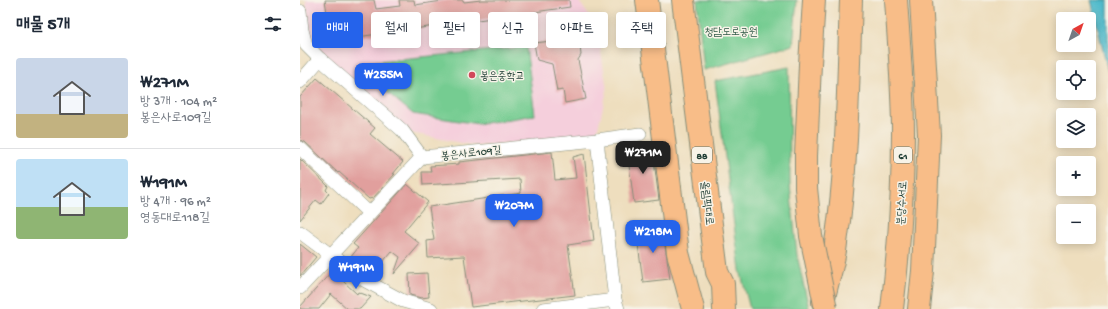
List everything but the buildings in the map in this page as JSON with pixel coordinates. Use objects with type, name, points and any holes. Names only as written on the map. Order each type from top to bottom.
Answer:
[{"type":"highway","points":[[647,0],[678,253],[693,309]]},
{"type":"highway","points":[[658,0],[690,236],[698,309]]},
{"type":"highway","name":"올림픽대로","points":[[683,0],[717,272],[723,284],[724,309]]},
{"type":"highway","points":[[814,0],[806,156],[806,188],[810,236],[826,309]]},
{"type":"highway","points":[[821,309],[836,244],[844,167],[848,123],[851,0]]},
{"type":"highway","name":"분당수서로","points":[[892,309],[898,253],[903,132],[901,68],[896,0]]},
{"type":"highway","name":"61","points":[[919,309],[924,256],[928,135],[921,0]]},
{"type":"highway","points":[[712,309],[717,272]]},
{"type":"street","points":[[300,11],[301,30],[306,45],[320,59],[402,130],[422,157],[300,288]]},
{"type":"street","points":[[300,82],[320,59]]},
{"type":"street","name":"봉은사로109길","points":[[422,157],[598,140],[640,134]]},
{"type":"street","points":[[543,309],[617,304],[598,140]]},
{"type":"street","points":[[300,148],[369,213]]},
{"type":"street","points":[[300,232],[364,280],[403,301],[431,309]]},
{"type":"shaded area","name":"봉은중학교","points":[[306,0],[578,0],[586,12],[546,12],[546,48],[600,48],[607,90],[596,136],[477,146],[406,132],[321,59],[316,48],[363,48],[363,12],[312,12],[312,40],[308,32]]},
{"type":"green space","name":"청담도로공원","points":[[697,0],[797,0],[793,45],[704,70]]},
{"type":"green space","points":[[526,48],[535,115],[479,124],[413,114],[370,78],[368,62]]},
{"type":"green space","points":[[789,67],[790,185],[797,255],[809,309],[750,309],[740,270],[715,81]]},
{"type":"water","points":[[1091,0],[1108,0],[1108,72],[1096,21],[1096,12],[1094,12]]},
{"type":"place","name":"봉은중학교","points":[[472,75]]}]
